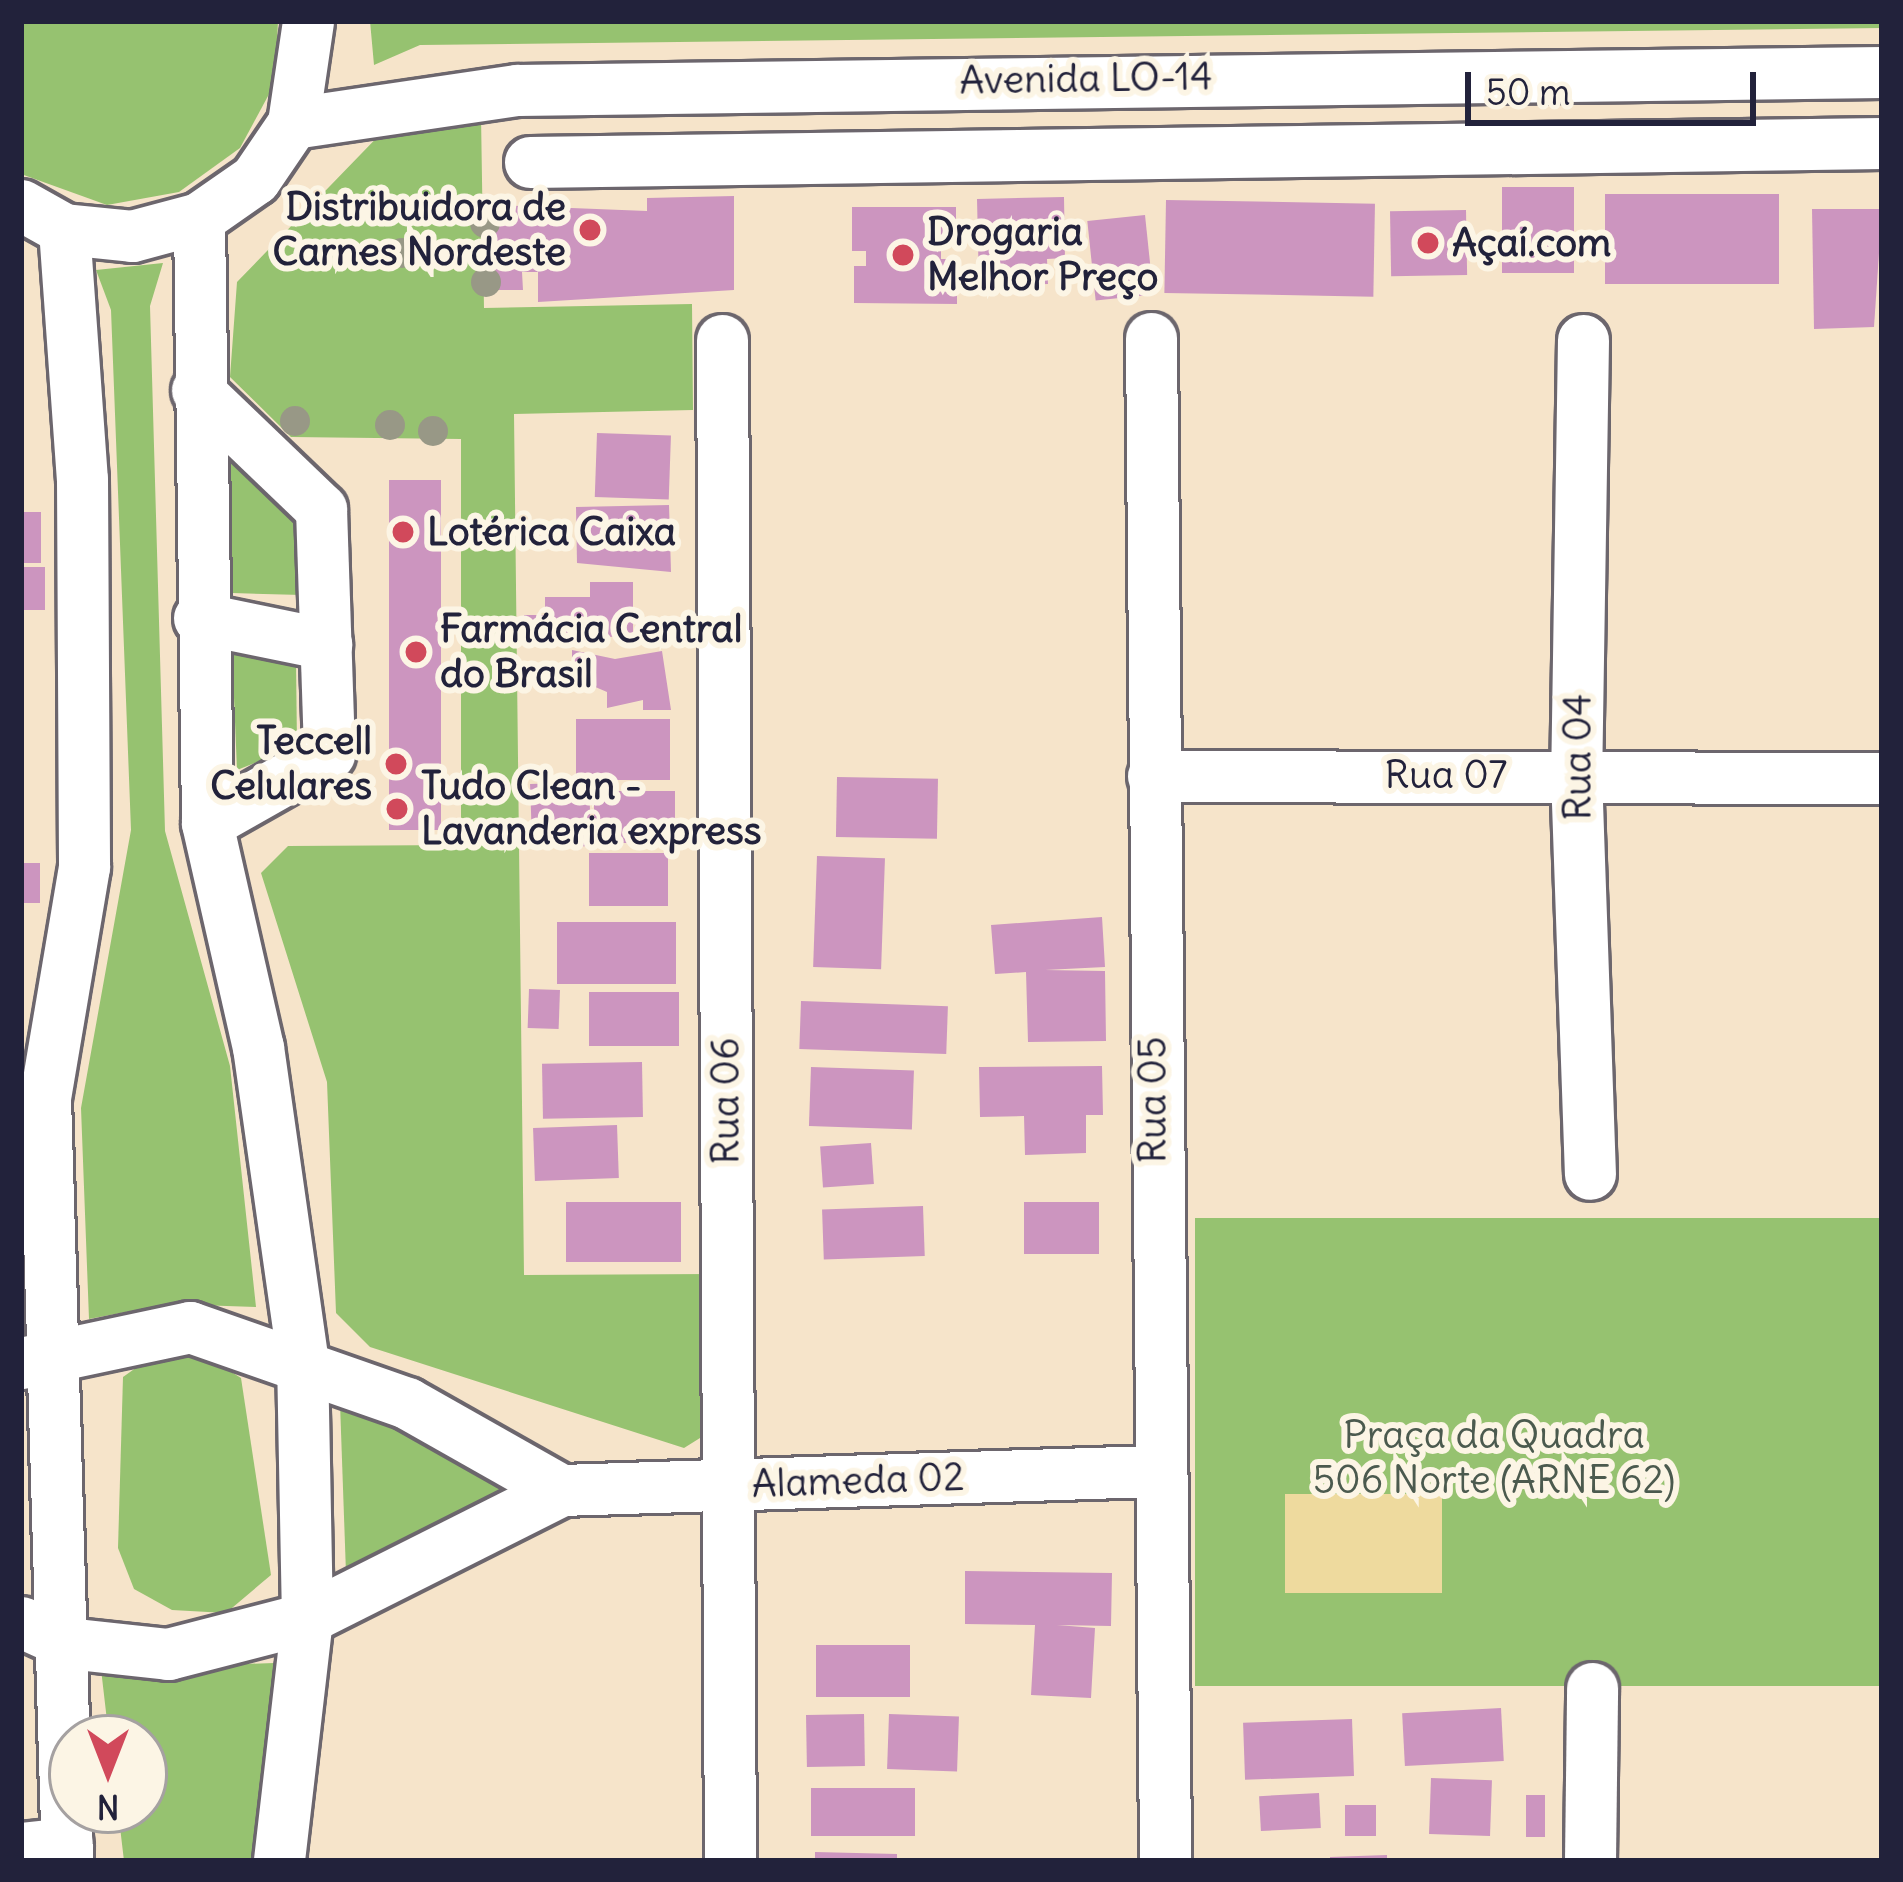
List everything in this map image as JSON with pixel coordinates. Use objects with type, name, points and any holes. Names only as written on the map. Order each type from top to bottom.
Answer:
[{"type":"street","points":[[52,1850],[34,1357],[45,1097],[84,867],[82,479],[43,217],[132,236],[199,218],[255,179],[293,123],[308,21]]},
{"type":"street","points":[[1624,73],[1628,144]]},
{"type":"street","points":[[1749,73],[1750,144]]},
{"type":"street","name":"Avenida LO-14","points":[[293,123],[434,95],[1100,78],[1882,73]]},
{"type":"street","points":[[1100,78],[1102,147]]},
{"type":"street","points":[[1012,80],[1016,149]]},
{"type":"street","points":[[761,85],[764,155]]},
{"type":"street","points":[[530,162],[1102,147],[1882,143]]},
{"type":"street","points":[[199,218],[199,618],[207,823],[258,1047],[302,1358],[307,1618],[279,1861]]},
{"type":"street","name":"Rua 05","points":[[1150,338],[1154,1472],[1165,1861]]},
{"type":"street","name":"Rua 06","points":[[722,340],[730,1861]]},
{"type":"street","name":"Rua 04","points":[[1582,340],[1576,775],[1590,1174]]},
{"type":"street","points":[[197,390],[321,509],[329,754],[207,823]]},
{"type":"street","points":[[199,618],[326,644]]},
{"type":"street","name":"Rua 07","points":[[1153,776],[1882,778]]},
{"type":"street","points":[[34,1357],[190,1327],[302,1358],[561,1490]]},
{"type":"street","name":"Alameda 02","points":[[561,1490],[1154,1472]]},
{"type":"street","points":[[44,1632],[168,1654],[307,1618],[561,1490]]},
{"type":"street","points":[[1590,1861],[1592,1688]]},
{"type":"green space","points":[[21,21],[278,21],[275,83],[240,148],[179,192],[107,205],[21,174]]},
{"type":"green space","points":[[370,21],[1882,21],[1882,28],[420,45],[374,65]]},
{"type":"green space","points":[[481,115],[484,308],[692,304],[693,410],[514,414],[524,1275],[711,1274],[708,1433],[684,1448],[370,1347],[336,1313],[327,1082],[261,873],[288,846],[461,845],[461,439],[291,437],[230,377],[237,282],[391,123]]},
{"type":"green space","points":[[163,263],[150,306],[165,831],[230,1066],[256,1307],[168,1304],[89,1319],[81,1108],[131,830],[111,310],[96,270]]},
{"type":"green space","points":[[228,457],[300,519],[302,595],[232,593]]},
{"type":"green space","points":[[232,649],[296,661],[297,746],[237,770]]},
{"type":"green space","name":"Praça da Quadra 506 Norte (ARNE 62)","points":[[1195,1218],[1882,1218],[1882,1686],[1195,1686]]},
{"type":"green space","points":[[203,1354],[241,1378],[271,1575],[226,1613],[172,1610],[134,1589],[118,1548],[123,1377],[154,1355]]},
{"type":"green space","points":[[340,1403],[522,1488],[346,1573]]},
{"type":"green space","points":[[274,1663],[266,1861],[124,1861],[121,1834],[168,1834],[168,1714],[106,1714],[101,1669]]},
{"type":"sand","points":[[1285,1494],[1442,1494],[1442,1593],[1285,1593]]},
{"type":"building","points":[[1502,187],[1574,187],[1574,273],[1502,273]]},
{"type":"building","points":[[1605,194],[1779,194],[1779,284],[1605,284]]},
{"type":"building","points":[[734,196],[734,290],[538,302],[538,272],[522,272],[523,290],[493,290],[494,205],[647,211],[647,198]]},
{"type":"building","points":[[1064,197],[1065,258],[1047,259],[1048,284],[979,286],[977,199]]},
{"type":"building","points":[[1166,200],[1375,204],[1373,297],[1164,293]]},
{"type":"building","name":"Drogaria Melhor Preço","points":[[852,207],[956,207],[956,247],[941,247],[941,259],[957,259],[957,304],[854,303],[854,266],[866,266],[866,251],[852,251]]},
{"type":"building","points":[[1812,209],[1882,209],[1874,327],[1814,329]]},
{"type":"building","name":"Açaí.com","points":[[1466,210],[1467,275],[1391,276],[1390,211]]},
{"type":"building","points":[[1145,215],[1153,295],[1096,301],[1087,221]]},
{"type":"building","points":[[597,433],[671,436],[669,500],[595,497]]},
{"type":"building","points":[[389,480],[441,480],[441,830],[389,830]]},
{"type":"building","points":[[669,505],[671,572],[577,563],[576,507]]},
{"type":"building","points":[[21,512],[41,512],[41,563],[21,563]]},
{"type":"building","points":[[21,567],[45,567],[45,610],[21,610]]},
{"type":"building","points":[[590,582],[633,582],[633,637],[524,636],[524,615],[545,615],[545,597],[590,597]]},
{"type":"building","points":[[572,650],[615,659],[662,651],[671,710],[643,710],[643,700],[607,708],[607,692],[572,677]]},
{"type":"building","points":[[576,719],[670,719],[670,780],[576,780]]},
{"type":"building","points":[[837,777],[938,779],[937,839],[836,837]]},
{"type":"building","points":[[589,782],[591,846],[532,848],[530,784]]},
{"type":"building","points":[[594,791],[675,791],[675,843],[594,843]]},
{"type":"building","points":[[589,853],[668,853],[668,906],[589,906]]},
{"type":"building","points":[[817,856],[885,858],[881,969],[813,967]]},
{"type":"building","points":[[21,863],[40,863],[40,903],[21,903]]},
{"type":"building","points":[[1102,917],[1105,967],[1045,970],[1105,971],[1106,1041],[1028,1042],[1026,972],[995,974],[991,925]]},
{"type":"building","points":[[557,922],[676,922],[676,984],[557,984]]},
{"type":"building","points":[[529,989],[560,990],[559,1029],[528,1028]]},
{"type":"building","points":[[589,992],[679,992],[679,1046],[589,1046]]},
{"type":"building","points":[[801,1001],[948,1006],[946,1054],[799,1049]]},
{"type":"building","points":[[642,1062],[643,1117],[543,1119],[542,1064]]},
{"type":"building","points":[[1102,1066],[1103,1115],[1086,1115],[1086,1153],[1025,1155],[1024,1116],[980,1117],[979,1067]]},
{"type":"building","points":[[811,1067],[914,1071],[912,1130],[809,1126]]},
{"type":"building","points":[[617,1125],[619,1178],[535,1181],[533,1128]]},
{"type":"building","points":[[871,1143],[874,1184],[823,1187],[820,1147]]},
{"type":"building","points":[[566,1202],[681,1202],[681,1262],[566,1262]]},
{"type":"building","points":[[1024,1202],[1099,1202],[1099,1254],[1024,1254]]},
{"type":"building","points":[[923,1206],[925,1256],[824,1259],[822,1210]]},
{"type":"building","points":[[965,1571],[1112,1573],[1111,1626],[1057,1625],[1095,1628],[1091,1698],[1031,1695],[1035,1625],[965,1624]]},
{"type":"building","points":[[816,1645],[910,1645],[910,1697],[816,1697]]},
{"type":"building","points":[[1501,1708],[1504,1761],[1405,1766],[1402,1713]]},
{"type":"building","points":[[864,1714],[865,1766],[807,1767],[806,1715]]},
{"type":"building","points":[[889,1714],[959,1716],[957,1771],[887,1769]]},
{"type":"building","points":[[1352,1719],[1354,1776],[1245,1780],[1243,1723]]},
{"type":"building","points":[[1431,1778],[1492,1780],[1490,1836],[1429,1834]]},
{"type":"building","points":[[811,1788],[915,1788],[915,1836],[811,1836]]},
{"type":"building","points":[[1319,1793],[1321,1828],[1261,1831],[1259,1796]]},
{"type":"building","points":[[1526,1795],[1545,1795],[1545,1837],[1526,1837]]},
{"type":"building","points":[[1345,1805],[1376,1805],[1376,1836],[1345,1836]]},
{"type":"building","points":[[815,1852],[897,1854],[897,1861],[815,1861]]},
{"type":"building","points":[[1387,1855],[1387,1861],[1330,1861],[1330,1857]]},
{"type":"place","name":"Distribuidora de Carnes Nordeste","points":[[590,230]]},
{"type":"place","name":"Açaí.com","points":[[1428,243]]},
{"type":"place","name":"Drogaria Melhor Preço","points":[[903,255]]},
{"type":"place","name":"Lotérica Caixa","points":[[403,532]]},
{"type":"place","name":"Farmácia Central do Brasil","points":[[416,652]]},
{"type":"place","name":"Teccell Celulares","points":[[396,764]]},
{"type":"place","name":"Tudo Clean - Lavanderia express","points":[[397,809]]}]
